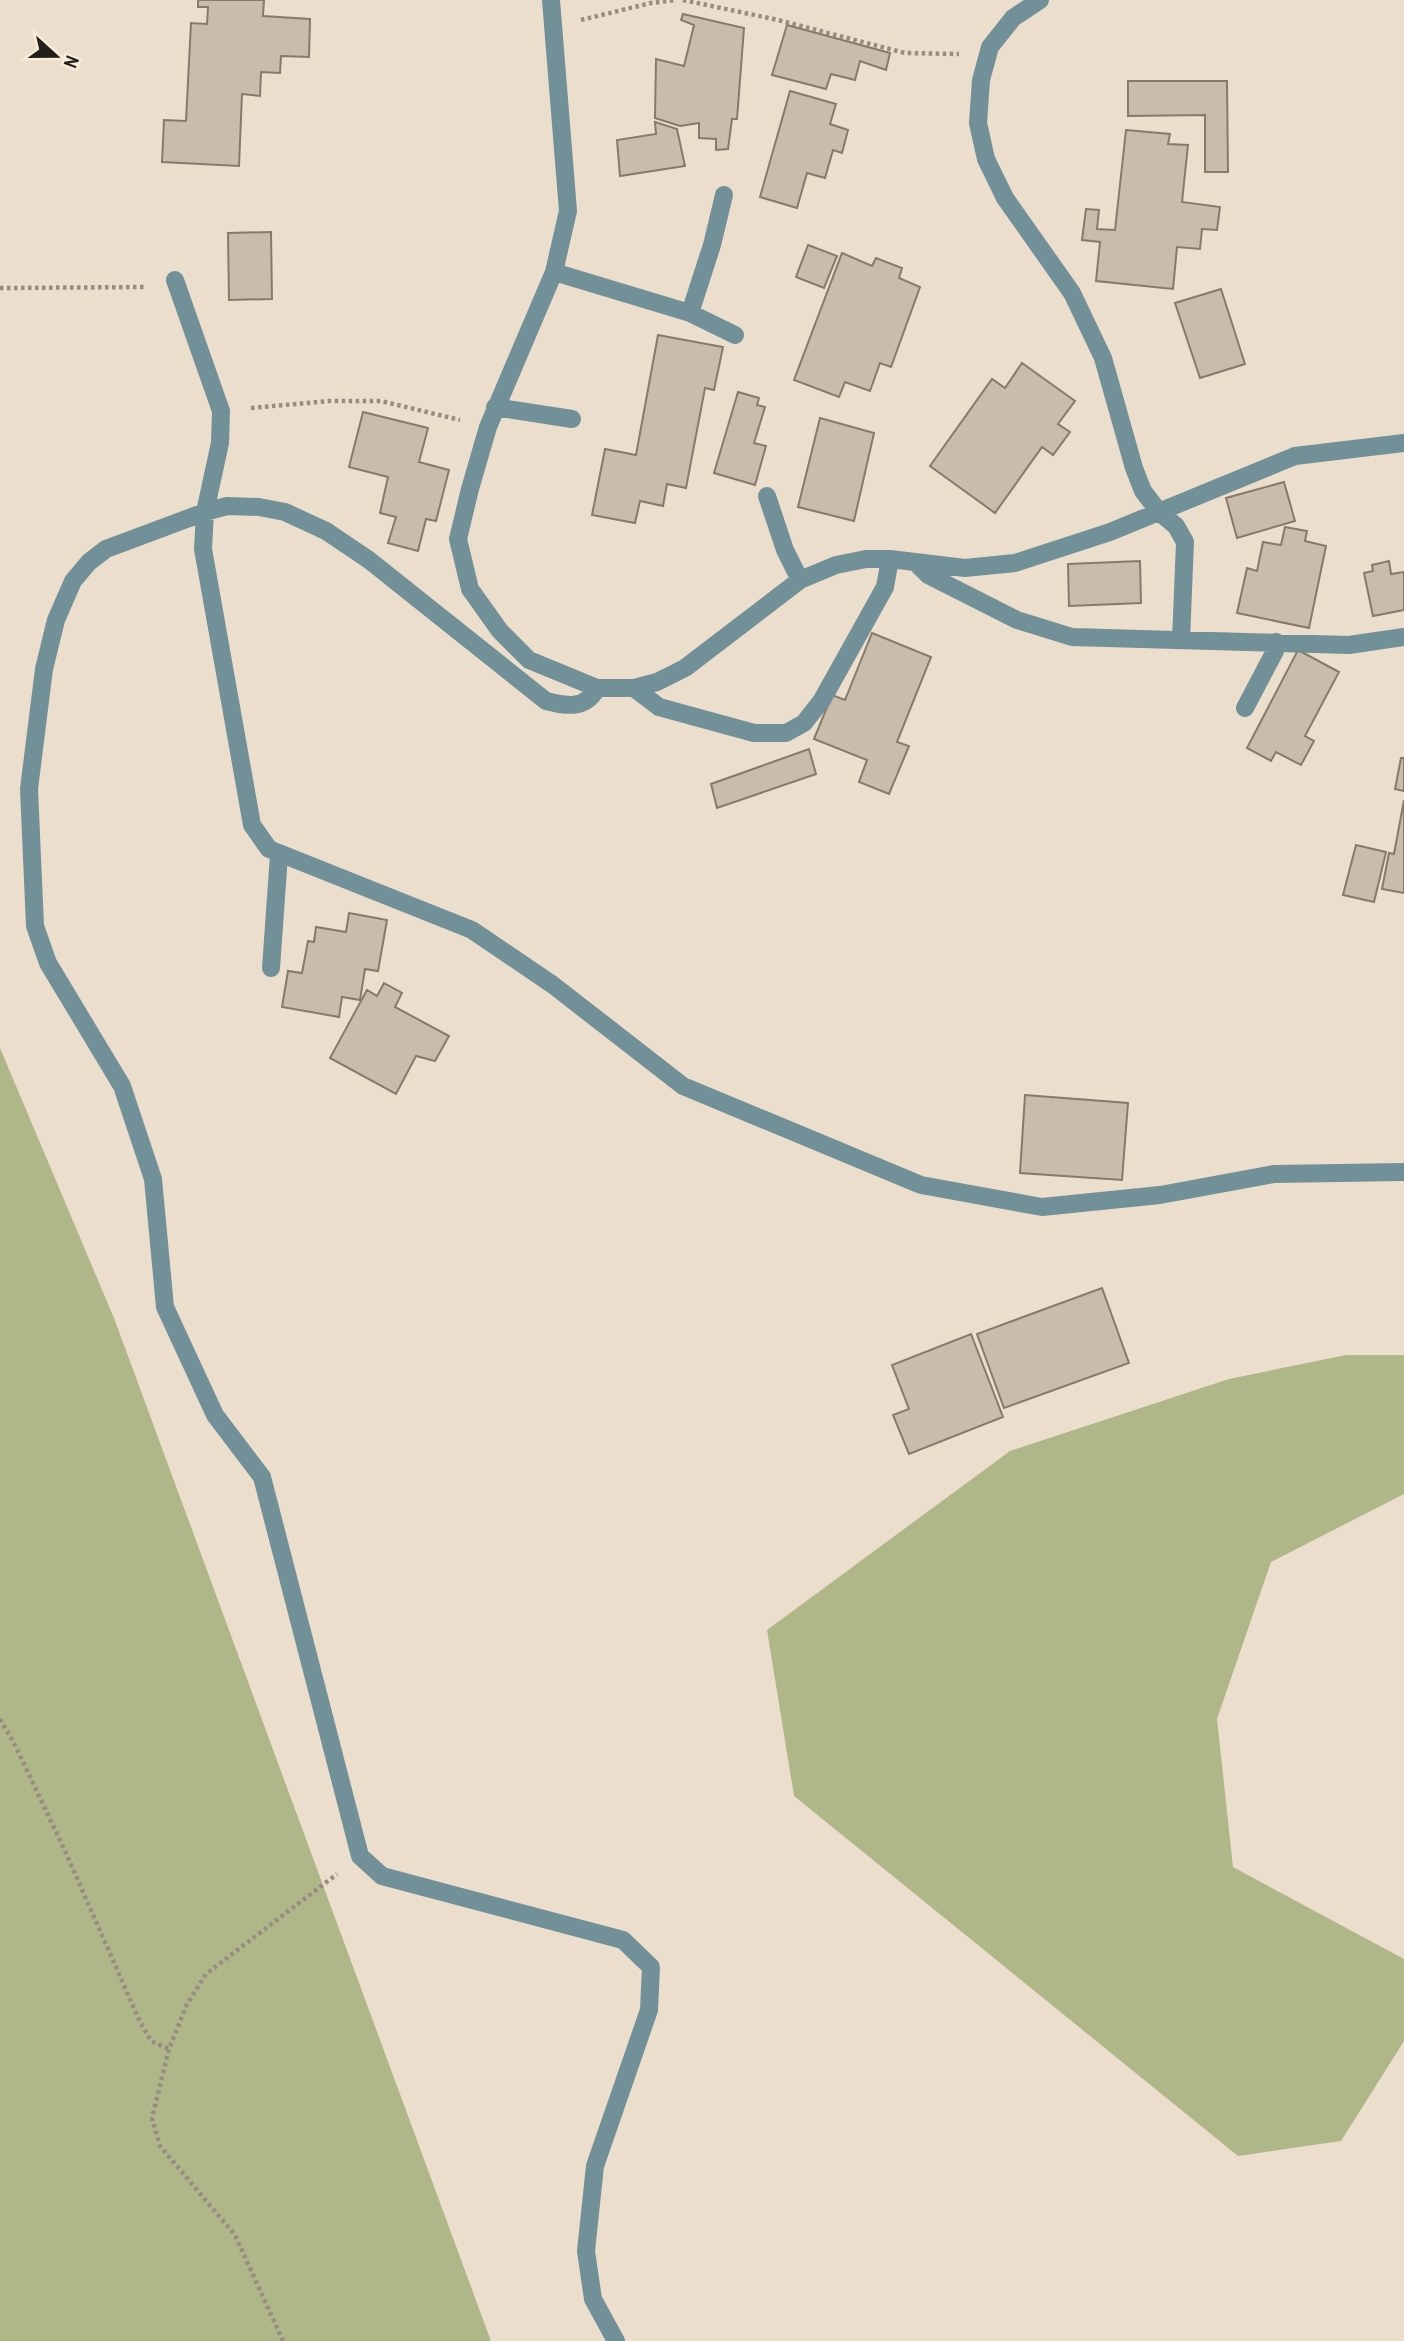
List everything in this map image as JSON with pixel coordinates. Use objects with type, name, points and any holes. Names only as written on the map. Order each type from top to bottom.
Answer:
[{"type":"street","points":[[551,0],[568,211],[554,272],[488,427],[458,540],[470,589],[499,631],[529,660],[597,688],[634,688],[657,682],[685,668],[800,580],[836,565],[866,559],[890,559],[965,568],[1015,563],[1110,532],[1296,457],[1404,443]]},
{"type":"street","points":[[1040,0],[1013,18],[990,47],[981,80],[978,124],[986,159],[1005,198],[1054,266],[1084,315],[1103,358],[1143,491],[1159,512],[1176,526],[1185,542],[1181,640]]},
{"type":"street","points":[[690,313],[712,245],[723,195]]},
{"type":"street","points":[[554,272],[690,313],[735,335]]},
{"type":"street","points":[[175,280],[221,411],[220,443],[205,512],[203,549],[252,825],[269,849],[471,930],[553,985],[683,1086],[921,1185],[1042,1207],[1160,1195],[1274,1174],[1404,1172]]},
{"type":"street","points":[[495,407],[572,419]]},
{"type":"street","points":[[767,496],[785,550],[800,580]]},
{"type":"street","points":[[597,688],[582,704],[566,707],[546,701],[369,560],[326,531],[285,512],[259,507],[227,506],[106,549],[89,562],[73,580],[56,620],[44,669],[29,789],[35,926],[48,963],[122,1086],[153,1179],[165,1307],[215,1415],[262,1476],[360,1856],[382,1876],[623,1940],[651,1967],[649,2010],[595,2166],[586,2251],[593,2299],[616,2341]]},
{"type":"street","points":[[634,688],[659,707],[754,733],[786,733],[804,723],[821,700],[885,587],[890,559]]},
{"type":"street","points":[[916,563],[928,575],[1017,620],[1072,637],[1349,645],[1404,637]]},
{"type":"street","points":[[1245,708],[1275,652],[1276,642]]},
{"type":"street","points":[[271,968],[279,855]]},
{"type":"path","points":[[555,27],[651,3],[676,0]]},
{"type":"path","points":[[682,0],[778,20],[905,53],[987,58]]},
{"type":"path","points":[[0,288],[146,287],[175,280]]},
{"type":"path","points":[[221,411],[329,401],[381,401],[488,427]]},
{"type":"path","points":[[0,1719],[66,1853],[140,2022],[151,2041],[169,2049]]},
{"type":"path","points":[[283,2341],[235,2235],[160,2146],[152,2118],[169,2049],[187,2004],[206,1974],[360,1856]]},
{"type":"green space","points":[[0,1048],[114,1318],[491,2341],[0,2341]]},
{"type":"green space","points":[[1346,1355],[1404,1355],[1404,1494],[1271,1562],[1217,1719],[1233,1867],[1404,1959],[1404,2041],[1341,2141],[1238,2156],[794,1796],[767,1630],[1010,1451],[1229,1379]]},
{"type":"building","points":[[198,0],[264,0],[263,16],[310,19],[309,57],[281,56],[280,73],[261,72],[260,96],[242,94],[239,166],[162,162],[164,120],[186,121],[191,23],[207,24],[208,7],[198,7]]},
{"type":"building","points":[[683,14],[744,28],[737,119],[732,119],[728,149],[716,150],[716,139],[699,138],[699,123],[680,126],[655,118],[656,59],[684,66],[694,25],[681,20]]},
{"type":"building","points":[[787,25],[890,53],[886,70],[860,61],[855,80],[831,74],[826,89],[772,75]]},
{"type":"building","points":[[1128,81],[1227,81],[1228,172],[1205,172],[1205,115],[1128,116]]},
{"type":"building","points":[[790,91],[836,104],[830,124],[848,130],[842,153],[833,150],[825,178],[807,173],[797,208],[760,197]]},
{"type":"building","points":[[655,122],[677,129],[685,166],[620,176],[617,140],[656,134]]},
{"type":"building","points":[[1126,130],[1170,134],[1168,144],[1188,145],[1182,202],[1220,207],[1217,230],[1202,229],[1200,249],[1177,247],[1173,289],[1096,281],[1100,242],[1082,240],[1086,209],[1099,210],[1097,229],[1115,230]]},
{"type":"building","points":[[271,232],[272,299],[229,300],[228,233]]},
{"type":"building","points":[[808,245],[837,256],[824,288],[796,277]]},
{"type":"building","points":[[842,253],[872,266],[876,258],[902,268],[899,278],[920,287],[891,367],[880,363],[870,391],[845,382],[839,397],[794,380]]},
{"type":"building","points":[[1221,289],[1245,364],[1200,378],[1175,303]]},
{"type":"building","points":[[658,335],[723,347],[714,390],[705,388],[686,488],[667,484],[663,506],[640,501],[635,523],[592,515],[605,449],[636,455]]},
{"type":"building","points":[[1022,363],[1075,401],[1058,424],[1070,432],[1053,455],[1042,447],[995,513],[930,466],[992,379],[1005,388]]},
{"type":"building","points":[[738,392],[759,398],[757,405],[765,407],[754,443],[766,446],[755,485],[714,473]]},
{"type":"building","points":[[363,412],[428,428],[419,462],[449,470],[436,521],[426,519],[418,551],[388,543],[396,517],[380,513],[388,477],[349,467]]},
{"type":"building","points":[[820,418],[874,433],[854,521],[798,507]]},
{"type":"building","points":[[1284,482],[1295,521],[1237,538],[1226,498]]},
{"type":"building","points":[[1285,527],[1307,531],[1305,541],[1326,546],[1309,628],[1237,613],[1247,568],[1257,571],[1263,542],[1281,545]]},
{"type":"building","points":[[1140,561],[1141,603],[1069,606],[1068,564]]},
{"type":"building","points":[[1389,561],[1391,574],[1404,572],[1404,610],[1373,616],[1364,573],[1373,571],[1372,565]]},
{"type":"building","points":[[872,633],[931,657],[897,742],[909,746],[889,794],[859,782],[867,760],[814,739],[832,695],[845,700]]},
{"type":"building","points":[[1298,650],[1339,672],[1305,736],[1314,741],[1301,765],[1276,752],[1271,761],[1247,748]]},
{"type":"building","points":[[809,749],[816,774],[717,808],[711,784]]},
{"type":"building","points":[[1401,758],[1404,758],[1404,791],[1395,789]]},
{"type":"building","points":[[1404,800],[1404,893],[1382,889],[1389,853],[1394,854]]},
{"type":"building","points":[[1356,845],[1386,852],[1374,902],[1343,895]]},
{"type":"building","points":[[349,913],[387,920],[378,971],[365,969],[360,1000],[342,997],[339,1017],[282,1007],[288,971],[302,973],[308,941],[314,942],[316,927],[346,932]]},
{"type":"building","points":[[384,983],[402,993],[395,1007],[449,1036],[435,1061],[416,1056],[396,1094],[330,1058],[367,990],[377,996]]},
{"type":"building","points":[[1025,1095],[1128,1103],[1122,1180],[1020,1173]]},
{"type":"building","points":[[1102,1288],[1129,1363],[1004,1408],[977,1334]]},
{"type":"building","points":[[971,1334],[1003,1417],[909,1454],[893,1415],[909,1409],[892,1365]]}]
